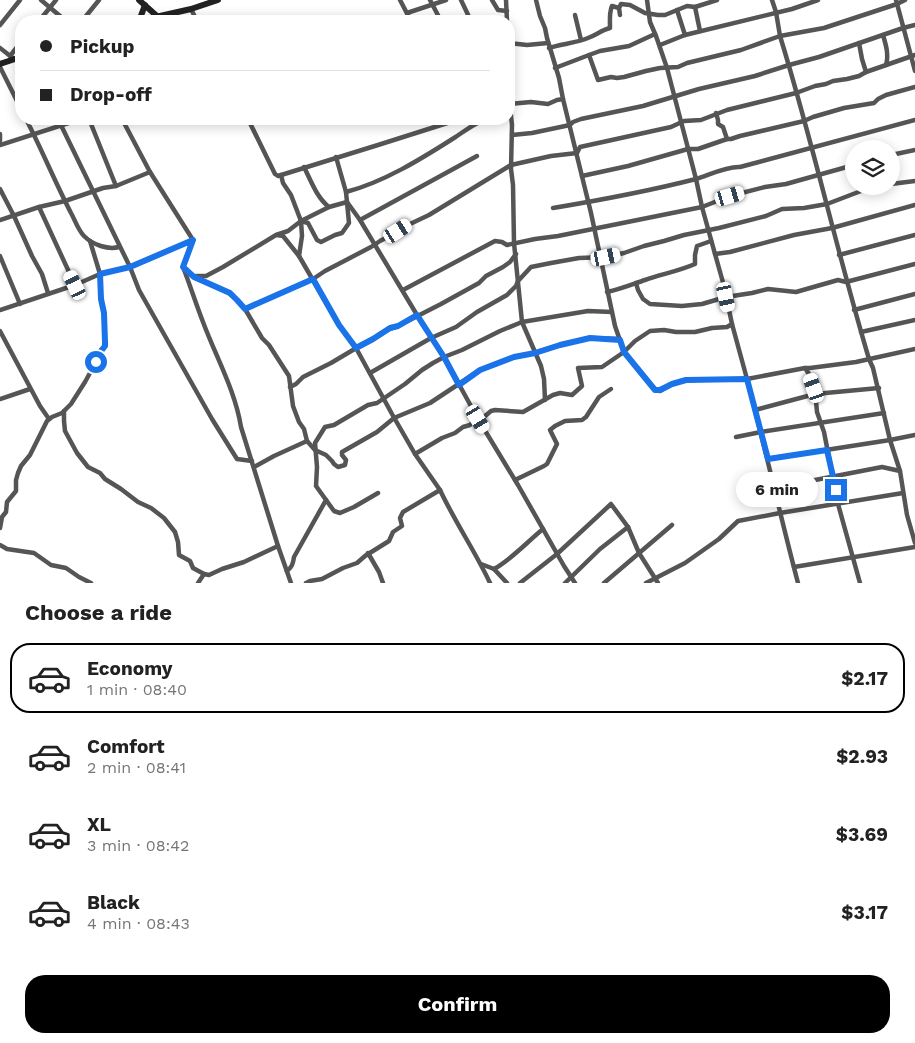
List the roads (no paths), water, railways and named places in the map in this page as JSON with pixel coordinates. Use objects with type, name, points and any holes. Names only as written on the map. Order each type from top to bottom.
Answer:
[{"type":"main road","points":[[139,0],[147,3],[156,15]]},
{"type":"main road","points":[[166,15],[218,0]]},
{"type":"main road","points":[[142,15],[147,3]]},
{"type":"main road","points":[[0,65],[15,57]]},
{"type":"street","points":[[0,25],[20,0]]},
{"type":"street","points":[[41,0],[59,15]]},
{"type":"street","points":[[44,15],[56,0]]},
{"type":"street","points":[[87,15],[98,0]]},
{"type":"street","points":[[400,0],[407,14],[431,2],[446,0]]},
{"type":"street","points":[[461,0],[467,15]]},
{"type":"street","points":[[492,0],[498,10],[506,11]]},
{"type":"street","points":[[506,0],[506,15]]},
{"type":"street","points":[[536,0],[559,78],[615,326],[624,352],[655,390],[660,390],[686,380],[747,379],[805,368],[856,362],[915,349]]},
{"type":"street","points":[[647,0],[650,22],[660,45],[675,97],[798,583]]},
{"type":"street","points":[[686,0],[687,6]]},
{"type":"street","points":[[620,15],[619,8],[621,4],[658,15],[687,6],[694,7],[717,0]]},
{"type":"street","points":[[772,0],[846,282],[873,368],[890,440],[900,471],[907,515],[915,543]]},
{"type":"street","points":[[660,45],[685,35],[792,9],[818,0]]},
{"type":"street","points":[[588,55],[598,80],[612,77],[624,78],[660,68],[678,67],[741,50],[780,36],[824,28],[905,0]]},
{"type":"street","points":[[431,2],[438,15]]},
{"type":"street","points":[[896,2],[913,56],[915,71]]},
{"type":"street","points":[[515,44],[549,45],[590,37],[610,28],[609,13],[612,6],[619,8]]},
{"type":"street","points":[[694,7],[700,31]]},
{"type":"street","points":[[191,9],[194,15]]},
{"type":"street","points":[[677,10],[685,35]]},
{"type":"street","points":[[575,14],[581,40]]},
{"type":"street","points":[[512,135],[532,134],[570,125],[581,119],[643,106],[755,76],[915,25]]},
{"type":"street","points":[[555,68],[600,51],[629,46],[655,34]]},
{"type":"street","points":[[883,35],[887,49],[888,60],[886,65]]},
{"type":"street","points":[[859,44],[866,72]]},
{"type":"street","points":[[0,48],[15,57]]},
{"type":"street","points":[[577,153],[580,148],[671,127],[681,122],[701,120],[716,113],[796,93],[833,81],[859,76],[913,56]]},
{"type":"street","points":[[0,65],[15,97]]},
{"type":"street","points":[[582,176],[702,148],[727,139],[804,121],[844,108],[874,103],[886,95],[915,87]]},
{"type":"street","points":[[515,104],[531,102],[548,104],[563,99]]},
{"type":"street","points":[[716,113],[718,124],[723,127],[727,139]]},
{"type":"street","points":[[553,208],[696,179],[733,166],[740,167],[915,120]]},
{"type":"street","points":[[29,125],[83,235],[90,241],[104,247],[120,247]]},
{"type":"street","points":[[0,134],[0,143],[64,125]]},
{"type":"street","points":[[91,125],[116,186]]},
{"type":"street","points":[[125,125],[150,172],[193,240]]},
{"type":"street","points":[[251,125],[275,174],[278,176],[441,125]]},
{"type":"street","points":[[346,192],[408,166],[475,125]]},
{"type":"street","points":[[511,125],[514,243],[522,322],[541,366],[545,400]]},
{"type":"street","points":[[61,126],[130,267],[139,290],[212,419],[237,458],[253,464],[307,441]]},
{"type":"street","points":[[900,153],[915,150]]},
{"type":"street","points":[[245,309],[313,279],[380,240],[430,216],[511,165],[551,156],[577,153]]},
{"type":"street","points":[[360,220],[476,156]]},
{"type":"street","points":[[301,221],[308,223],[317,240],[321,242],[342,233],[349,223],[346,192],[336,158]]},
{"type":"street","points":[[304,167],[321,199],[330,208]]},
{"type":"street","points":[[403,290],[495,241],[507,245],[702,207],[730,196],[786,184],[845,168]]},
{"type":"street","points":[[0,220],[102,188],[116,186],[150,172]]},
{"type":"street","points":[[281,174],[283,183],[291,195],[301,221],[302,236],[299,256]]},
{"type":"street","points":[[900,183],[915,181]]},
{"type":"street","points":[[0,189],[42,274],[48,293]]},
{"type":"street","points":[[370,373],[456,326],[507,295],[516,286],[518,281],[535,266],[579,258],[606,257],[624,253],[684,234],[766,216],[782,209],[827,204],[851,195]]},
{"type":"street","points":[[347,202],[444,357],[477,418],[575,583]]},
{"type":"street","points":[[194,277],[206,276],[276,234],[288,230],[301,221],[347,202]]},
{"type":"street","points":[[715,254],[832,228],[915,206]]},
{"type":"street","points":[[39,207],[75,285]]},
{"type":"street","points":[[276,234],[283,236],[299,256],[339,325],[356,348],[415,454],[440,490],[490,583]]},
{"type":"street","points":[[840,255],[915,235]]},
{"type":"street","points":[[193,240],[183,267],[202,321],[235,402],[291,583]]},
{"type":"street","points":[[0,310],[75,285],[100,274],[130,267],[193,240]]},
{"type":"street","points":[[607,292],[622,289],[695,264],[697,246],[711,240]]},
{"type":"street","points":[[0,528],[1,518],[6,512],[7,502],[16,491],[17,478],[21,466],[30,455],[49,419],[64,411],[71,404],[105,346],[100,274],[90,241]]},
{"type":"street","points":[[290,388],[303,376],[331,363],[390,328],[398,326],[441,304],[504,267],[516,254]]},
{"type":"street","points":[[0,256],[20,304]]},
{"type":"street","points":[[636,283],[643,299],[650,304],[682,306],[702,304],[726,297],[752,294],[768,289],[796,292],[838,280],[846,282],[915,264]]},
{"type":"street","points":[[183,267],[194,277],[230,293],[245,309],[262,338],[269,345],[289,376],[293,406],[299,422],[304,428],[307,441],[315,450],[326,455],[338,466],[345,466],[346,460],[342,452],[377,432],[394,418],[430,403],[480,370],[514,357],[590,338],[620,340]]},
{"type":"street","points":[[854,310],[915,294]]},
{"type":"street","points":[[378,493],[354,508],[340,512],[334,511],[316,486],[316,441],[325,427],[334,425],[368,405],[376,403],[422,370],[444,357],[522,322],[588,311],[612,312]]},
{"type":"street","points":[[861,332],[915,320]]},
{"type":"street","points":[[415,454],[442,438],[470,425],[477,418],[484,417],[491,411],[523,412],[553,395],[560,393],[572,395],[582,386],[578,368],[602,367],[650,331],[695,332],[727,327],[732,324]]},
{"type":"street","points":[[0,332],[2,340],[49,419]]},
{"type":"street","points":[[805,368],[814,390],[817,412],[824,432],[838,504],[860,583]]},
{"type":"street","points":[[0,399],[30,388]]},
{"type":"street","points":[[755,410],[815,394],[878,388]]},
{"type":"street","points":[[515,480],[541,469],[546,464],[557,444],[550,430],[565,421],[582,420],[586,417],[600,394],[611,389]]},
{"type":"street","points":[[64,411],[65,431],[77,453],[88,467],[164,518],[175,532],[179,555],[190,561],[193,568],[209,575],[244,562],[278,546]]},
{"type":"street","points":[[736,437],[884,413]]},
{"type":"street","points":[[768,459],[915,435]]},
{"type":"street","points":[[774,488],[882,468],[900,471]]},
{"type":"street","points":[[306,583],[322,579],[357,563],[368,553],[389,541],[393,532],[402,526],[400,518],[403,512],[440,490]]},
{"type":"street","points":[[646,583],[656,580],[685,563],[719,539],[738,521],[903,493]]},
{"type":"street","points":[[286,571],[291,568],[294,557],[326,500]]},
{"type":"street","points":[[520,583],[557,554],[611,504],[628,527],[639,553],[656,580]]},
{"type":"street","points":[[604,583],[672,525]]},
{"type":"street","points":[[565,583],[600,549],[628,527]]},
{"type":"street","points":[[494,569],[506,562],[543,529]]},
{"type":"street","points":[[0,545],[7,549],[34,553],[51,565],[66,568],[91,583]]},
{"type":"street","points":[[794,567],[915,548]]},
{"type":"street","points":[[368,553],[383,583]]},
{"type":"street","points":[[481,564],[494,569],[506,583]]},
{"type":"street","points":[[198,583],[204,574]]}]
